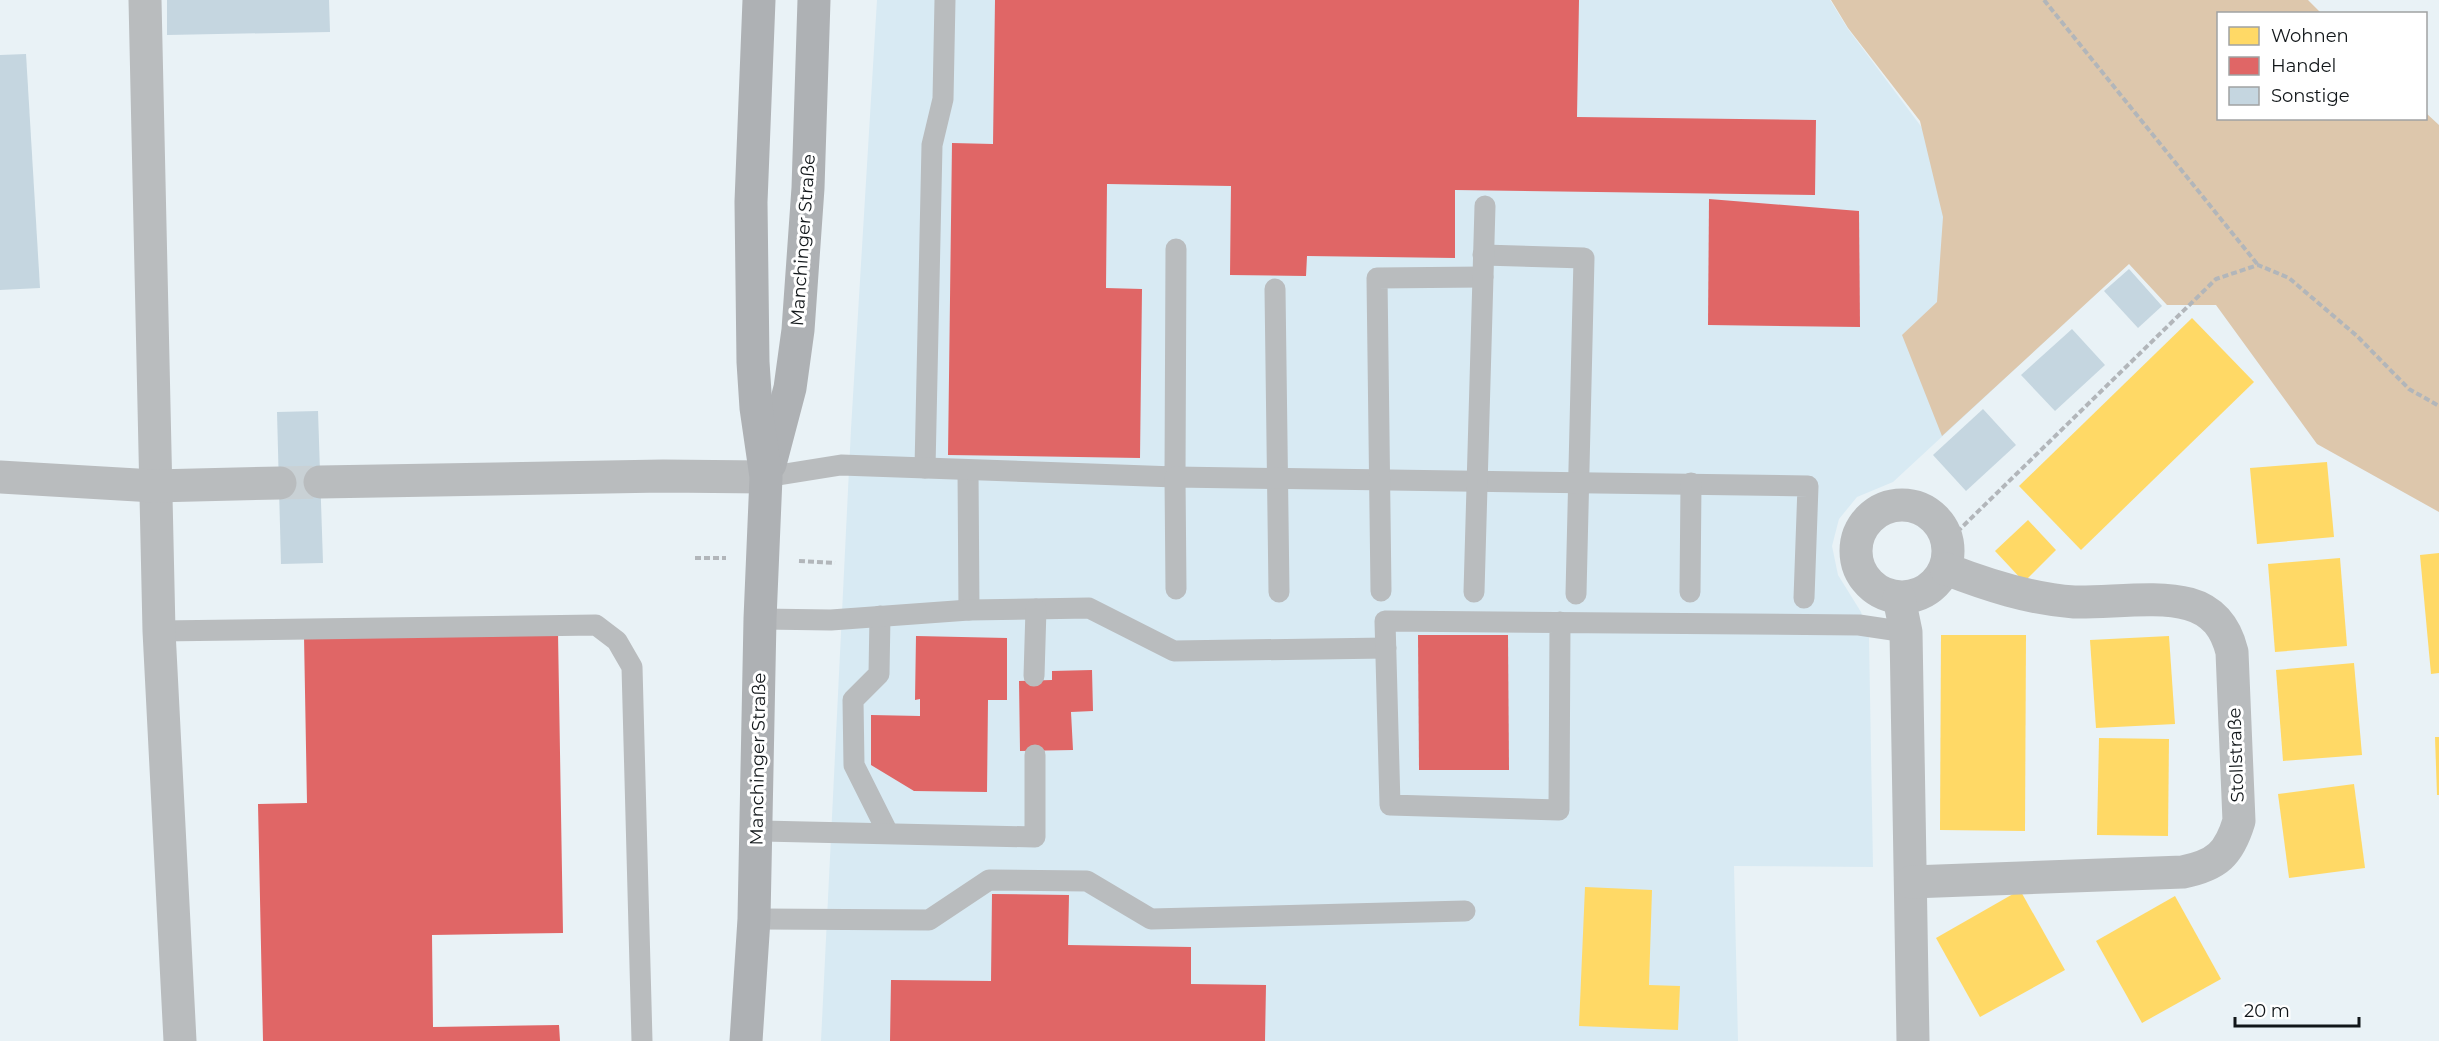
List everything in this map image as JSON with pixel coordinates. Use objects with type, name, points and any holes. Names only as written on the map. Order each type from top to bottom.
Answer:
[{"type":"main road","name":"Manchinger Straße","points":[[746,1041],[754,919],[760,619],[766,477],[753,362],[751,202],[759,0]]},
{"type":"main road","name":"Manchinger Straße","points":[[766,477],[790,388],[798,330],[808,188],[814,0]]},
{"type":"street","points":[[145,0],[154,486],[180,1041]]},
{"type":"street","points":[[320,482],[663,476],[766,477]]},
{"type":"street","points":[[0,477],[154,486],[279,483]]},
{"type":"street","points":[[1892,505],[1919,507],[1935,517],[1944,530],[1947,555],[1933,587],[1905,599],[1899,598],[1885,595],[1872,587],[1859,569],[1855,549],[1858,537],[1867,520],[1880,509],[1892,505]]},
{"type":"street","name":"Stollstraße","points":[[1911,882],[2183,872],[2204,867],[2222,856],[2233,840],[2239,821],[2232,652],[2226,630],[2211,614],[2189,604],[2073,602],[2030,595],[1992,586],[1947,555]]},
{"type":"street","points":[[1899,598],[1906,632],[1913,1041]]},
{"type":"lane","points":[[925,468],[932,145],[943,99],[945,0]]},
{"type":"lane","points":[[1474,592],[1485,206]]},
{"type":"lane","points":[[1176,249],[1176,589]]},
{"type":"lane","points":[[1483,255],[1584,258],[1576,594]]},
{"type":"lane","points":[[1381,591],[1377,278],[1483,277]]},
{"type":"lane","points":[[1275,289],[1279,592]]},
{"type":"lane","points":[[766,477],[841,465],[1175,477],[1808,486],[1804,598]]},
{"type":"lane","points":[[968,470],[969,610]]},
{"type":"lane","points":[[1690,592],[1691,483]]},
{"type":"lane","points":[[760,619],[831,620],[969,610],[1089,608],[1174,651],[1386,648]]},
{"type":"lane","points":[[1034,676],[1036,609]]},
{"type":"lane","points":[[880,616],[879,674],[853,700],[854,765],[888,833]]},
{"type":"lane","points":[[1560,622],[1559,810],[1390,805],[1385,621],[1560,622],[1859,625],[1906,632]]},
{"type":"lane","points":[[159,631],[596,625],[616,640],[632,667],[642,1041]]},
{"type":"lane","points":[[757,831],[1035,837],[1035,754]]},
{"type":"lane","points":[[754,919],[929,920],[989,880],[1087,881],[1150,919],[1465,911]]},
{"type":"path","points":[[2044,0],[2259,265],[2289,278],[2357,336],[2409,389],[2439,406]]},
{"type":"path","points":[[1947,555],[2216,279],[2259,265]]},
{"type":"shaded area","points":[[877,0],[1830,0],[1848,29],[2067,321],[1893,482],[1857,497],[1839,519],[1832,546],[1838,575],[1861,612],[1869,638],[1873,867],[1734,866],[1738,1041],[821,1041],[851,429]]},
{"type":"shaded area","points":[[1831,0],[2308,0],[2320,12],[2217,12],[2217,120],[2427,120],[2427,114],[2439,125],[2439,512],[2317,444],[2216,305],[2167,305],[2129,264],[1942,436],[1902,335],[1937,302],[1943,217],[1920,121],[1848,28]]},
{"type":"building: Wohnen","points":[[2192,318],[2254,382],[2081,550],[2019,486]]},
{"type":"building: Wohnen","points":[[2327,462],[2334,537],[2257,544],[2250,468]]},
{"type":"building: Wohnen","points":[[2028,520],[2056,550],[2024,582],[1995,551]]},
{"type":"building: Wohnen","points":[[2439,553],[2439,673],[2431,674],[2420,555]]},
{"type":"building: Wohnen","points":[[2340,558],[2347,646],[2275,652],[2268,564]]},
{"type":"building: Wohnen","points":[[1941,635],[2026,635],[2025,831],[1940,830]]},
{"type":"building: Wohnen","points":[[2169,636],[2175,724],[2096,728],[2090,640]]},
{"type":"building: Wohnen","points":[[2354,663],[2362,755],[2283,761],[2276,670]]},
{"type":"building: Wohnen","points":[[2435,737],[2439,737],[2439,795],[2437,795]]},
{"type":"building: Wohnen","points":[[2099,738],[2169,739],[2168,836],[2097,835]]},
{"type":"building: Wohnen","points":[[2354,784],[2365,868],[2289,878],[2278,794]]},
{"type":"building: Wohnen","points":[[1585,887],[1652,890],[1649,985],[1680,986],[1678,1030],[1579,1026]]},
{"type":"building: Wohnen","points":[[2020,890],[2065,970],[1980,1017],[1936,938]]},
{"type":"building: Wohnen","points":[[2175,896],[2221,979],[2142,1023],[2096,941]]},
{"type":"building: Handel","points":[[995,0],[1579,0],[1577,117],[1816,120],[1815,195],[1455,190],[1455,258],[1307,256],[1306,276],[1230,275],[1231,186],[1107,184],[1106,288],[1142,289],[1140,458],[948,455],[952,143],[993,144]]},
{"type":"building: Handel","points":[[1709,199],[1859,211],[1860,327],[1708,325]]},
{"type":"building: Handel","points":[[558,632],[563,933],[432,935],[433,1027],[559,1025],[560,1041],[263,1041],[258,804],[307,803],[304,636]]},
{"type":"building: Handel","points":[[1418,635],[1508,635],[1509,770],[1419,770]]},
{"type":"building: Handel","points":[[916,636],[1007,638],[1007,700],[988,700],[987,792],[914,791],[871,765],[871,715],[920,716],[920,699],[915,700]]},
{"type":"building: Handel","points":[[1092,670],[1093,711],[1071,712],[1073,750],[1020,751],[1019,681],[1052,680],[1052,671]]},
{"type":"building: Handel","points":[[992,894],[1069,895],[1068,945],[1191,947],[1191,984],[1266,985],[1265,1041],[890,1041],[891,980],[991,981]]},
{"type":"building: Sonstige","points":[[167,0],[329,0],[330,32],[167,35]]},
{"type":"building: Sonstige","points":[[26,54],[40,288],[0,290],[0,55]]},
{"type":"building: Sonstige","points":[[2129,269],[2162,306],[2138,328],[2104,291]]},
{"type":"building: Sonstige","points":[[2072,329],[2105,365],[2055,411],[2021,375]]},
{"type":"building: Sonstige","points":[[1983,409],[2016,445],[1966,491],[1933,455]]},
{"type":"building: Sonstige","points":[[318,411],[323,563],[281,564],[277,412]]},
{"type":"tunnel","points":[[280,483],[320,482]]}]
